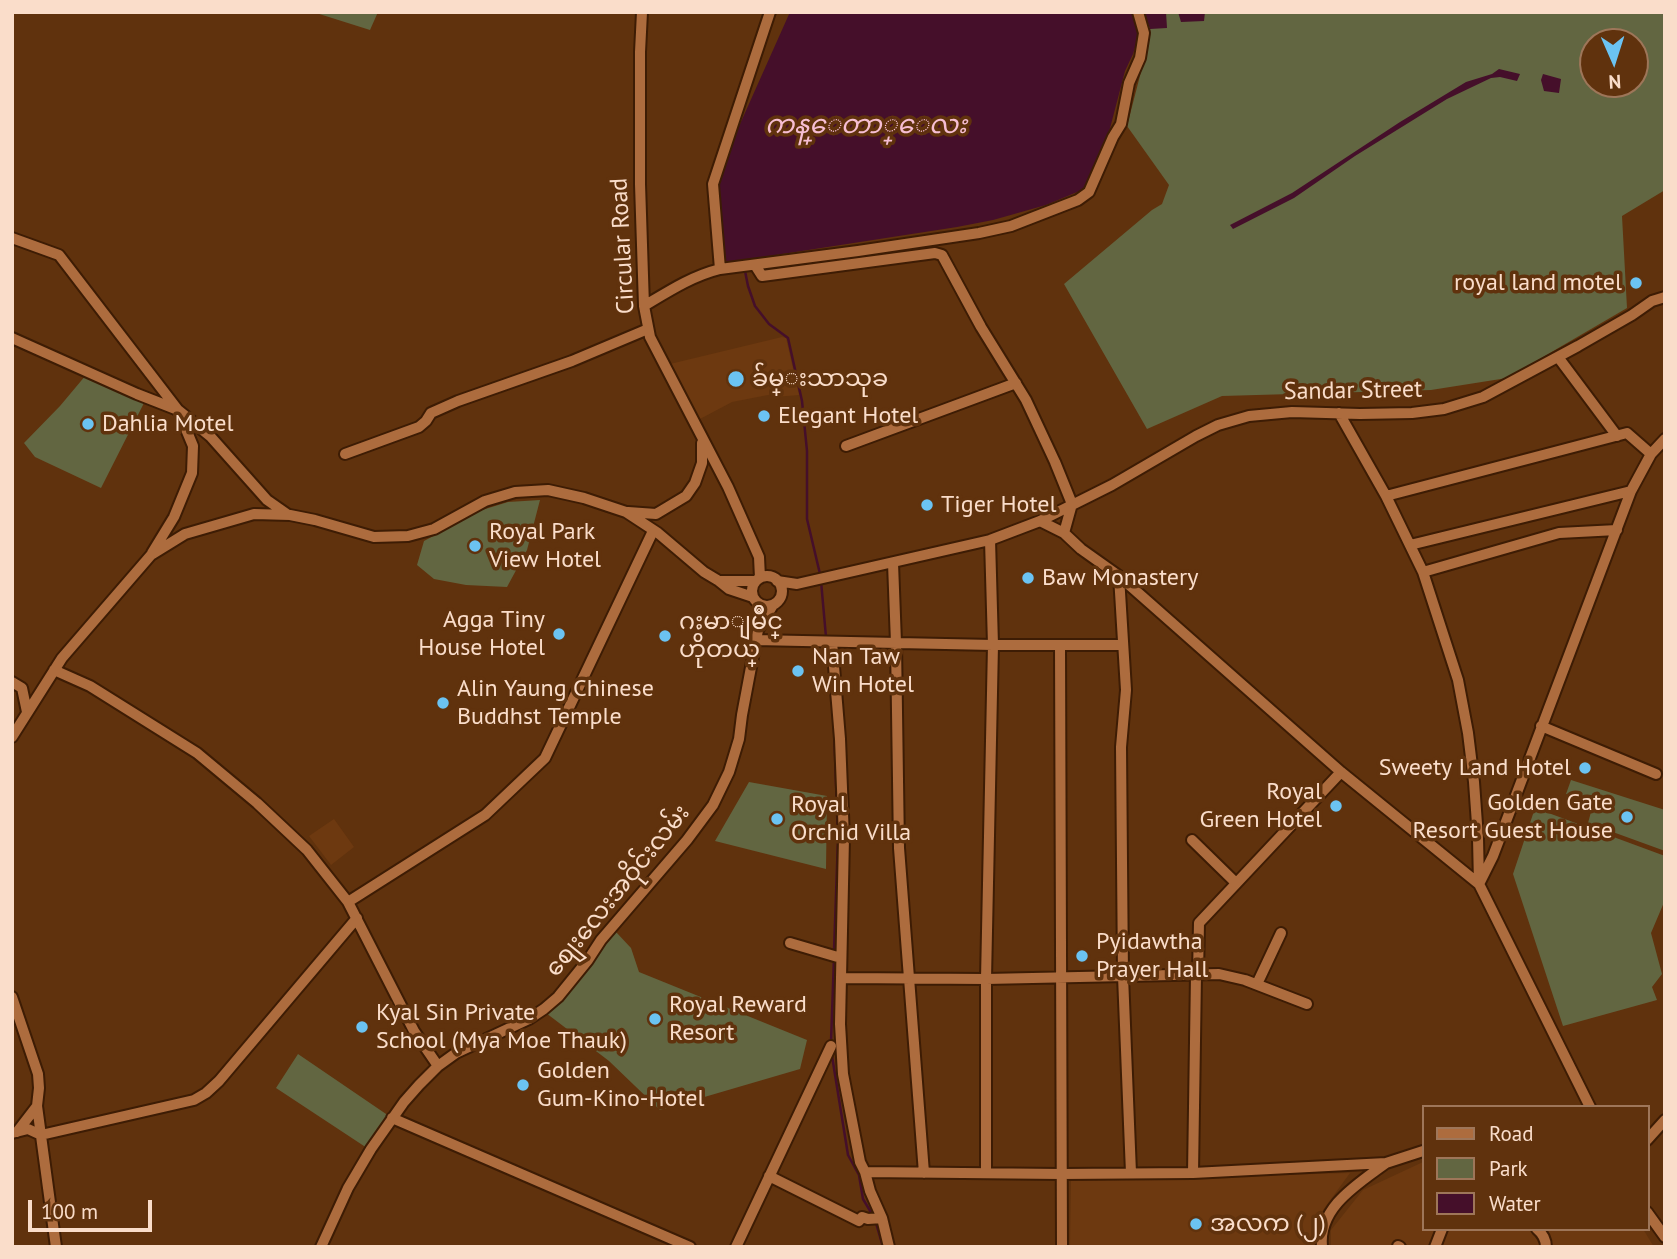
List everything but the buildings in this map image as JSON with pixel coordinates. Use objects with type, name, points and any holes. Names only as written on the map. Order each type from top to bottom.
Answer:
[{"type":"street","name":"Circular Road","points":[[642,12],[640,184],[644,306],[654,348],[728,487],[759,557],[758,580]]},
{"type":"street","points":[[720,269],[713,184],[770,12]]},
{"type":"street","points":[[644,306],[702,273],[979,233],[1011,226],[1078,200],[1089,192],[1121,124],[1129,83],[1140,58],[1144,33],[1138,12]]},
{"type":"street","points":[[12,238],[59,255],[178,410],[210,436],[267,500],[290,515]]},
{"type":"street","points":[[755,265],[762,276],[935,253],[942,255],[1032,413],[1072,504],[1064,533]]},
{"type":"street","name":"Sandar Street","points":[[797,584],[990,540],[1040,521],[1112,485],[1218,425],[1249,416],[1292,412],[1412,413],[1444,409],[1483,397],[1632,315],[1652,301],[1665,297]]},
{"type":"street","points":[[345,454],[419,427],[431,412],[649,330]]},
{"type":"street","points":[[12,338],[178,410],[193,446],[192,473],[174,517],[150,555],[54,670],[12,737]]},
{"type":"street","points":[[1558,357],[1617,436]]},
{"type":"street","points":[[846,446],[1016,383]]},
{"type":"street","points":[[1339,413],[1386,496],[1423,572],[1458,680],[1474,782],[1479,884]]},
{"type":"street","points":[[1386,496],[1628,433],[1651,454]]},
{"type":"street","points":[[1479,884],[1493,856],[1631,491],[1651,454],[1665,439]]},
{"type":"street","points":[[150,555],[186,534],[254,514],[290,515],[374,537],[408,536],[434,529],[485,501],[516,492],[548,490],[626,512],[656,514],[686,496],[695,483],[702,463],[702,441]]},
{"type":"street","points":[[1410,545],[1631,491]]},
{"type":"street","points":[[626,512],[704,572],[729,589],[754,599],[763,606],[777,600],[797,584]]},
{"type":"street","points":[[1040,521],[1064,533],[1081,549],[1119,576],[1341,772],[1479,884],[1589,1105]]},
{"type":"street","points":[[1423,572],[1559,533],[1617,530]]},
{"type":"street","points":[[348,902],[485,815],[545,758],[653,531]]},
{"type":"street","points":[[986,1173],[986,979],[993,645],[990,540]]},
{"type":"street","points":[[756,635],[777,600],[781,588],[759,557]]},
{"type":"street","points":[[893,563],[899,848],[924,1173]]},
{"type":"street","points":[[1119,576],[1126,690],[1121,747],[1123,976],[1131,1173]]},
{"type":"street","points":[[719,580],[758,580],[770,577],[797,584]]},
{"type":"street","points":[[756,635],[753,586],[758,580]]},
{"type":"street","points":[[756,635],[829,642],[1123,645]]},
{"type":"street","name":"စျေးလေးအဝိုင်းလမ်း","points":[[321,1247],[348,1188],[404,1102],[439,1066],[456,1053],[529,1018],[558,997],[601,940],[687,840],[713,805],[729,772],[739,738],[756,635]]},
{"type":"street","points":[[829,642],[840,739],[844,838],[836,957],[841,978],[843,1074],[860,1162],[876,1218],[889,1247]]},
{"type":"street","points":[[1060,645],[1062,1247]]},
{"type":"street","points":[[54,670],[90,686],[197,753],[307,849],[348,902],[414,1031],[439,1066]]},
{"type":"street","points":[[12,682],[22,688],[27,712]]},
{"type":"street","points":[[1541,726],[1656,774]]},
{"type":"street","points":[[1193,1173],[1199,923],[1341,772]]},
{"type":"street","points":[[1192,840],[1236,883]]},
{"type":"street","points":[[14,1134],[28,1129],[41,1135],[194,1100],[206,1093],[357,918]]},
{"type":"street","points":[[1257,984],[1281,933]]},
{"type":"street","points":[[790,943],[836,957]]},
{"type":"street","points":[[841,978],[986,979],[1219,974],[1257,984],[1307,1004]]},
{"type":"street","points":[[12,997],[38,1074],[37,1106],[56,1247]]},
{"type":"street","points":[[736,1247],[831,1046]]},
{"type":"street","points":[[14,1134],[37,1106]]},
{"type":"street","points":[[392,1118],[690,1247]]},
{"type":"street","points":[[1649,1138],[1665,1120]]},
{"type":"street","points":[[865,1172],[1193,1173],[1386,1163],[1422,1151]]},
{"type":"street","points":[[1322,1247],[1321,1233],[1332,1208],[1353,1187],[1386,1163]]},
{"type":"street","points":[[769,1176],[859,1221],[862,1217],[876,1218]]},
{"type":"street","points":[[1649,1215],[1665,1237]]},
{"type":"street","points":[[1539,1231],[1546,1247]]},
{"type":"shaded area","name":"ခ်မ္းသာသုခ","points":[[786,338],[799,395],[774,397],[773,394],[732,402],[698,420],[670,364]]},
{"type":"shaded area","points":[[334,819],[354,847],[331,865],[309,836]]},
{"type":"shaded area","points":[[1422,1162],[1422,1231],[1644,1231],[1654,1247],[1331,1247],[1331,1230],[1363,1190]]},
{"type":"shaded area","points":[[1350,1173],[1323,1210],[1314,1247],[1070,1247],[1071,1181]]},
{"type":"green space","points":[[313,12],[378,12],[370,30]]},
{"type":"green space","points":[[1141,12],[1665,12],[1665,190],[1622,216],[1627,308],[1507,378],[1431,390],[1222,396],[1147,429],[1064,284],[1162,204],[1169,185],[1127,126],[1150,37]]},
{"type":"green space","name":"Dahlia Motel","points":[[86,375],[144,403],[101,488],[35,457],[24,443]]},
{"type":"green space","name":"Royal Park View Hotel","points":[[540,500],[527,550],[507,587],[466,585],[434,579],[417,565],[424,541],[482,510],[508,502]]},
{"type":"green space","name":"Golden Gate Resort Guest House","points":[[1571,780],[1665,810],[1665,851],[1588,823],[1594,801],[1566,794]]},
{"type":"green space","name":"Royal Orchid Villa","points":[[749,782],[827,796],[826,869],[715,841]]},
{"type":"green space","points":[[1535,808],[1665,856],[1665,900],[1651,933],[1662,974],[1652,987],[1657,1000],[1563,1026],[1513,874]]},
{"type":"green space","name":"Royal Reward Resort","points":[[616,932],[631,948],[639,972],[807,1040],[800,1069],[660,1110],[609,1061],[546,1013],[559,1003]]},
{"type":"green space","points":[[298,1054],[389,1116],[367,1148],[276,1088]]},
{"type":"water","name":"ကန္ေတာ္ေလး","points":[[790,12],[1133,12],[1138,37],[1125,71],[1109,132],[1110,141],[1091,181],[1082,190],[1046,205],[993,220],[724,263],[715,180]]},
{"type":"water","points":[[1144,12],[1166,12],[1167,28],[1150,29]]},
{"type":"water","points":[[1178,12],[1205,12],[1204,21],[1181,22]]},
{"type":"water","points":[[1499,69],[1520,74],[1517,81],[1491,78],[1447,99],[1355,156],[1294,198],[1233,229],[1230,225],[1292,193],[1466,82]]},
{"type":"water","points":[[1543,74],[1561,79],[1559,93],[1544,91],[1541,80]]},
{"type":"waterway","points":[[745,271],[755,306],[769,324],[788,338],[802,401],[807,451],[807,519],[820,574]]},
{"type":"waterway","points":[[821,581],[826,637]]},
{"type":"waterway","points":[[834,727],[838,840],[834,951]]},
{"type":"waterway","points":[[831,1042],[834,958]]},
{"type":"waterway","points":[[832,1056],[848,1155],[859,1175],[863,1199],[872,1214]]},
{"type":"waterway","points":[[876,1223],[883,1247]]},
{"type":"place","name":"royal land motel","points":[[1636,283]]},
{"type":"place","name":"ခ်မ္းသာသုခ","points":[[736,379]]},
{"type":"place","name":"Elegant Hotel","points":[[764,416]]},
{"type":"place","name":"Dahlia Motel","points":[[88,424]]},
{"type":"place","name":"Tiger Hotel","points":[[927,505]]},
{"type":"place","name":"Royal Park View Hotel","points":[[475,546]]},
{"type":"place","name":"Baw Monastery","points":[[1028,578]]},
{"type":"place","name":"Agga Tiny House Hotel","points":[[559,634]]},
{"type":"place","name":"ဂႏမာျမိဳင္ ဟိုတယ္","points":[[665,636]]},
{"type":"place","name":"Nan Taw Win Hotel","points":[[798,671]]},
{"type":"place","name":"Alin Yaung Chinese Buddhst Temple","points":[[443,703]]},
{"type":"place","name":"Sweety Land Hotel","points":[[1585,768]]},
{"type":"place","name":"Royal Green Hotel","points":[[1336,806]]},
{"type":"place","name":"Golden Gate Resort Guest House","points":[[1627,817]]},
{"type":"place","name":"Royal Orchid Villa","points":[[777,819]]},
{"type":"place","name":"Pyidawtha Prayer Hall","points":[[1082,956]]},
{"type":"place","name":"Royal Reward Resort","points":[[655,1019]]},
{"type":"place","name":"Kyal Sin Private School (Mya Moe Thauk)","points":[[362,1027]]},
{"type":"place","name":"Golden Gum-Kino-Hotel","points":[[523,1085]]},
{"type":"place","name":"အလက (၂)","points":[[1196,1224]]}]
